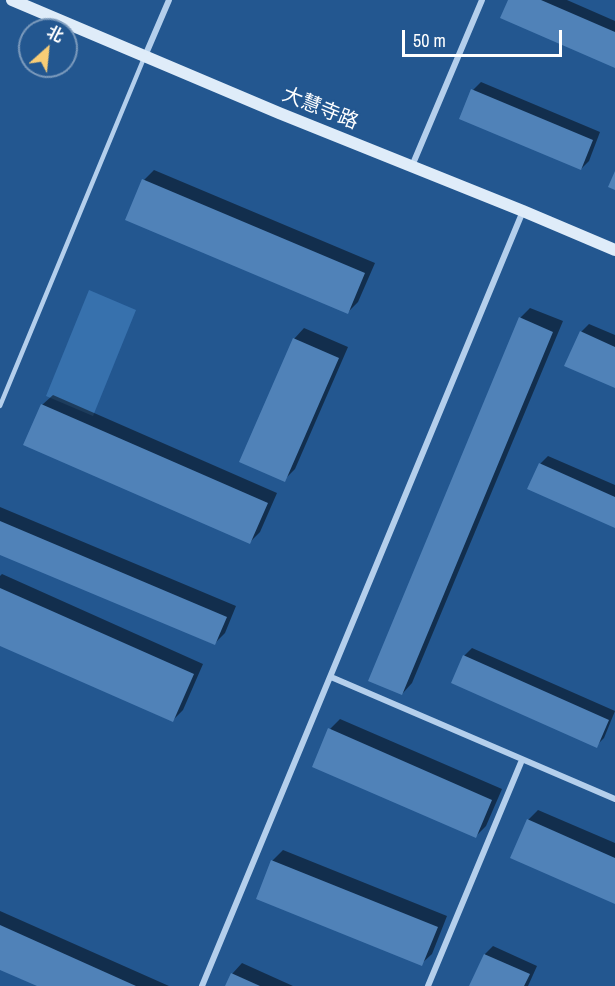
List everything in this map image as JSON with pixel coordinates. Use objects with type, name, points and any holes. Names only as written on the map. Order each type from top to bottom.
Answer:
[{"type":"street","name":"大慧寺路","points":[[12,0],[615,250]]},
{"type":"street","points":[[145,56],[169,0]]},
{"type":"street","points":[[412,167],[482,0]]},
{"type":"street","points":[[202,986],[523,211]]},
{"type":"street","points":[[331,677],[615,799]]},
{"type":"street","points":[[428,986],[522,760]]},
{"type":"lane","points":[[0,406],[145,56]]},
{"type":"shaded area","points":[[89,290],[136,310],[93,416],[46,396]]},
{"type":"building","points":[[508,0],[541,0],[615,32],[615,68],[500,18]]},
{"type":"building","points":[[471,89],[593,140],[581,170],[459,119]]},
{"type":"building","points":[[615,171],[615,190],[608,187]]},
{"type":"building","points":[[142,179],[365,273],[348,314],[125,220]]},
{"type":"building","points":[[519,317],[553,332],[402,695],[368,681]]},
{"type":"building","points":[[580,331],[615,347],[615,388],[564,366]]},
{"type":"building","points":[[293,338],[339,358],[285,482],[239,462]]},
{"type":"building","points":[[41,404],[268,503],[250,544],[23,445]]},
{"type":"building","points":[[539,463],[615,497],[615,528],[527,489]]},
{"type":"building","points":[[0,521],[227,617],[215,645],[0,555]]},
{"type":"building","points":[[0,588],[194,674],[173,722],[0,646]]},
{"type":"building","points":[[463,655],[609,720],[597,748],[451,683]]},
{"type":"building","points":[[328,728],[492,800],[476,838],[312,767]]},
{"type":"building","points":[[527,819],[615,858],[615,904],[510,858]]},
{"type":"building","points":[[271,860],[438,927],[422,966],[256,899]]},
{"type":"building","points":[[0,925],[136,986],[37,986],[0,970]]},
{"type":"building","points":[[484,954],[530,974],[524,986],[469,986]]},
{"type":"building","points":[[231,973],[260,986],[225,986]]}]
